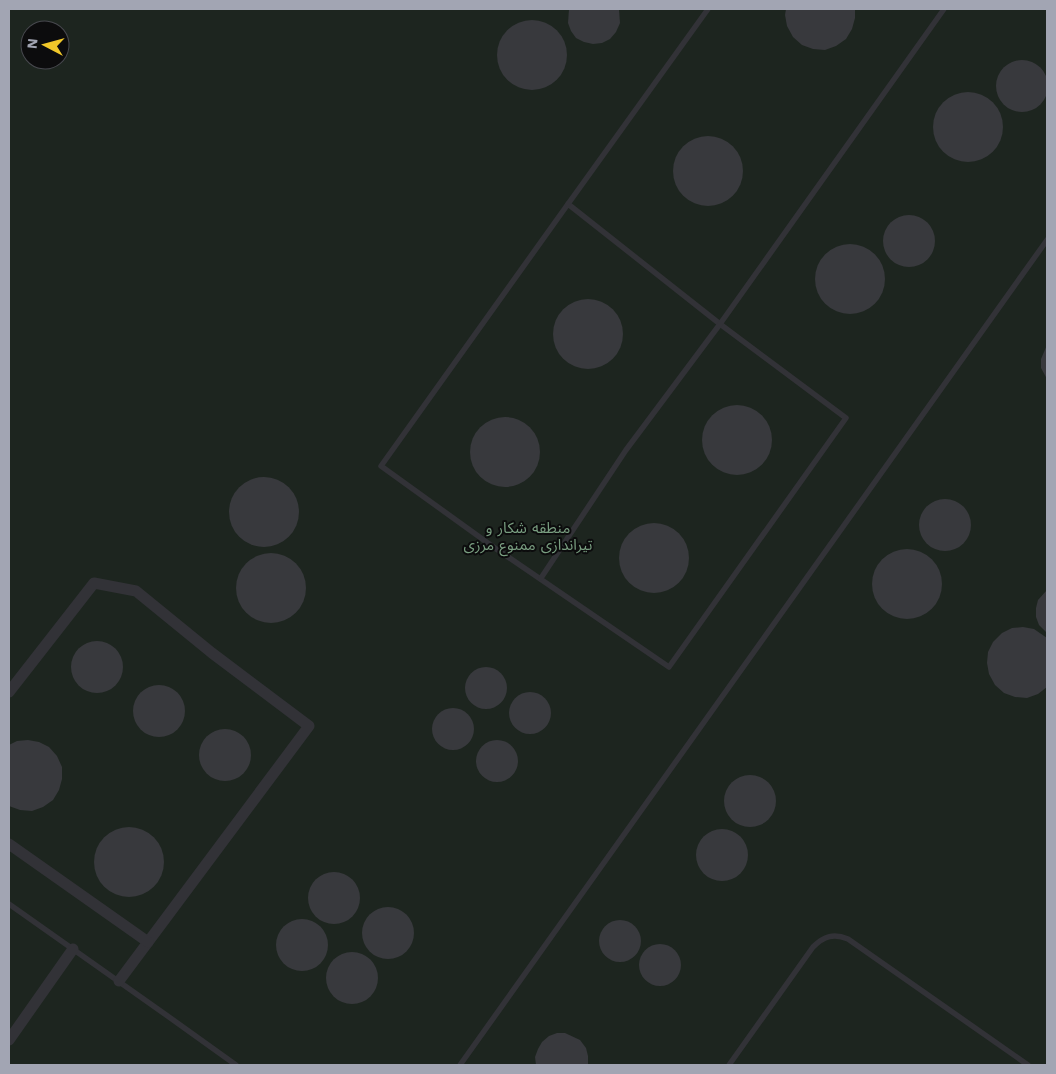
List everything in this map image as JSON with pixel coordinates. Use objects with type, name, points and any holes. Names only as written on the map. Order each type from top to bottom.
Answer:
[{"type":"street","points":[[9,692],[94,583],[136,591],[212,653],[309,726],[119,981]]},
{"type":"street","points":[[9,844],[148,942]]},
{"type":"street","points":[[9,1040],[73,949]]},
{"type":"lane","points":[[568,204],[720,324],[846,418],[669,667],[492,546],[382,466],[568,204],[708,9]]},
{"type":"lane","points":[[541,578],[626,450],[720,324],[944,9]]},
{"type":"lane","points":[[460,1065],[1047,240]]},
{"type":"lane","points":[[9,904],[236,1065]]},
{"type":"lane","points":[[729,1065],[813,947],[825,936],[841,936],[848,939],[1028,1065]]},
{"type":"green space","name":"منطقه شکار و تیراندازی ممنوع مرزی","points":[[9,9],[1047,9],[1047,1065],[9,1065]]},
{"type":"building","points":[[569,9],[619,9],[620,23],[610,39],[602,43],[584,42],[576,38],[571,31],[568,23]]},
{"type":"building","points":[[786,9],[855,9],[855,18],[852,29],[846,39],[836,46],[825,50],[813,49],[802,45],[793,37],[787,26]]},
{"type":"building","points":[[525,20],[539,20],[552,26],[561,35],[567,48],[565,68],[557,80],[539,90],[525,90],[512,84],[503,75],[497,62],[497,48],[503,35],[512,26]]},
{"type":"building","points":[[1017,60],[1027,60],[1041,67],[1048,81],[1048,91],[1041,105],[1027,112],[1017,112],[1007,108],[1000,101],[996,91],[996,81],[1000,71],[1007,64]]},
{"type":"building","points":[[961,92],[975,92],[988,98],[997,107],[1003,120],[1001,140],[993,152],[975,162],[961,162],[948,156],[939,147],[933,134],[933,120],[939,107],[948,98]]},
{"type":"building","points":[[701,136],[715,136],[728,142],[737,151],[743,164],[741,184],[733,196],[715,206],[701,206],[688,200],[679,191],[673,178],[673,164],[679,151],[688,142]]},
{"type":"building","points":[[904,215],[914,215],[928,222],[935,236],[935,246],[928,260],[914,267],[904,267],[894,263],[887,256],[883,246],[883,236],[887,226],[894,219]]},
{"type":"building","points":[[843,244],[857,244],[870,250],[879,259],[885,272],[883,292],[875,304],[857,314],[843,314],[830,308],[821,299],[815,286],[815,272],[821,259],[830,250]]},
{"type":"building","points":[[581,299],[595,299],[608,305],[617,314],[623,327],[621,347],[613,359],[595,369],[581,369],[568,363],[559,354],[553,341],[553,327],[559,314],[568,305]]},
{"type":"building","points":[[1047,345],[1047,379],[1041,368],[1041,359]]},
{"type":"building","points":[[730,405],[744,405],[757,411],[766,420],[772,433],[770,453],[762,465],[744,475],[730,475],[717,469],[708,460],[702,447],[702,433],[708,420],[717,411]]},
{"type":"building","points":[[498,417],[512,417],[525,423],[534,432],[540,445],[538,465],[530,477],[512,487],[498,487],[485,481],[476,472],[470,459],[470,445],[476,432],[485,423]]},
{"type":"building","points":[[257,477],[271,477],[284,483],[293,492],[299,505],[297,525],[289,537],[271,547],[257,547],[244,541],[235,532],[229,519],[229,505],[235,492],[244,483]]},
{"type":"building","points":[[940,499],[950,499],[964,506],[971,520],[971,530],[964,544],[950,551],[940,551],[930,547],[923,540],[919,530],[919,520],[923,510],[930,503]]},
{"type":"building","points":[[647,523],[661,523],[674,529],[683,538],[689,551],[687,571],[679,583],[661,593],[647,593],[634,587],[625,578],[619,565],[619,551],[625,538],[634,529]]},
{"type":"building","points":[[900,549],[914,549],[927,555],[936,564],[942,577],[940,597],[932,609],[914,619],[900,619],[887,613],[878,604],[872,591],[872,577],[878,564],[887,555]]},
{"type":"building","points":[[264,553],[278,553],[291,559],[300,568],[306,581],[304,601],[296,613],[278,623],[264,623],[251,617],[242,608],[236,595],[236,581],[242,568],[251,559]]},
{"type":"building","points":[[1047,590],[1047,633],[1039,625],[1036,617],[1036,608],[1038,600]]},
{"type":"building","points":[[1012,628],[1034,629],[1047,638],[1047,687],[1038,694],[1027,698],[1015,697],[1004,693],[995,685],[989,674],[987,663],[988,652],[993,642],[1002,633]]},
{"type":"building","points":[[92,641],[102,641],[116,648],[123,662],[123,672],[116,686],[102,693],[92,693],[82,689],[75,682],[71,672],[71,662],[75,652],[82,645]]},
{"type":"building","points":[[490,667],[498,670],[504,676],[507,688],[504,700],[498,706],[482,709],[474,706],[468,700],[465,684],[468,676],[474,670]]},
{"type":"building","points":[[154,685],[164,685],[178,692],[185,706],[185,716],[178,730],[164,737],[154,737],[144,733],[137,726],[133,716],[133,706],[137,696],[144,689]]},
{"type":"building","points":[[534,692],[542,695],[548,701],[551,713],[548,725],[542,731],[526,734],[518,731],[512,725],[509,709],[512,701],[518,695]]},
{"type":"building","points":[[457,708],[465,711],[471,717],[474,729],[471,741],[465,747],[449,750],[441,747],[435,741],[432,725],[435,717],[441,711]]},
{"type":"building","points":[[220,729],[230,729],[244,736],[251,750],[251,760],[244,774],[230,781],[220,781],[210,777],[203,770],[199,760],[199,750],[203,740],[210,733]]},
{"type":"building","points":[[501,740],[509,743],[515,749],[518,761],[515,773],[509,779],[493,782],[485,779],[479,773],[476,757],[479,749],[485,743]]},
{"type":"building","points":[[17,741],[39,742],[49,747],[57,756],[62,767],[62,779],[59,790],[53,800],[43,807],[32,811],[20,810],[9,806],[9,745]]},
{"type":"building","points":[[745,775],[755,775],[769,782],[776,796],[776,806],[769,820],[755,827],[745,827],[735,823],[728,816],[724,806],[724,796],[728,786],[735,779]]},
{"type":"building","points":[[129,827],[142,830],[154,837],[161,849],[164,862],[161,875],[154,887],[142,894],[129,897],[116,894],[104,887],[97,875],[94,862],[97,849],[104,837],[116,830]]},
{"type":"building","points":[[717,829],[727,829],[741,836],[748,850],[748,860],[741,874],[727,881],[717,881],[707,877],[700,870],[696,860],[696,850],[700,840],[707,833]]},
{"type":"building","points":[[329,872],[339,872],[353,879],[360,893],[360,903],[353,917],[339,924],[329,924],[319,920],[312,913],[308,903],[308,893],[312,883],[319,876]]},
{"type":"building","points":[[383,907],[393,907],[407,914],[414,928],[414,938],[407,952],[393,959],[383,959],[373,955],[366,948],[362,938],[362,928],[366,918],[373,911]]},
{"type":"building","points":[[297,919],[307,919],[321,926],[328,940],[328,950],[321,964],[307,971],[297,971],[287,967],[280,960],[276,950],[276,940],[280,930],[287,923]]},
{"type":"building","points":[[624,920],[632,923],[638,929],[641,941],[638,953],[632,959],[616,962],[608,959],[602,953],[599,937],[602,929],[608,923]]},
{"type":"building","points":[[664,944],[672,947],[678,953],[681,965],[678,977],[672,983],[656,986],[648,983],[642,977],[639,961],[642,953],[648,947]]},
{"type":"building","points":[[347,952],[357,952],[371,959],[378,973],[378,983],[371,997],[357,1004],[347,1004],[337,1000],[330,993],[326,983],[326,973],[330,963],[337,956]]},
{"type":"building","points":[[565,1033],[580,1040],[586,1048],[588,1065],[536,1065],[535,1057],[542,1042],[549,1036]]}]
